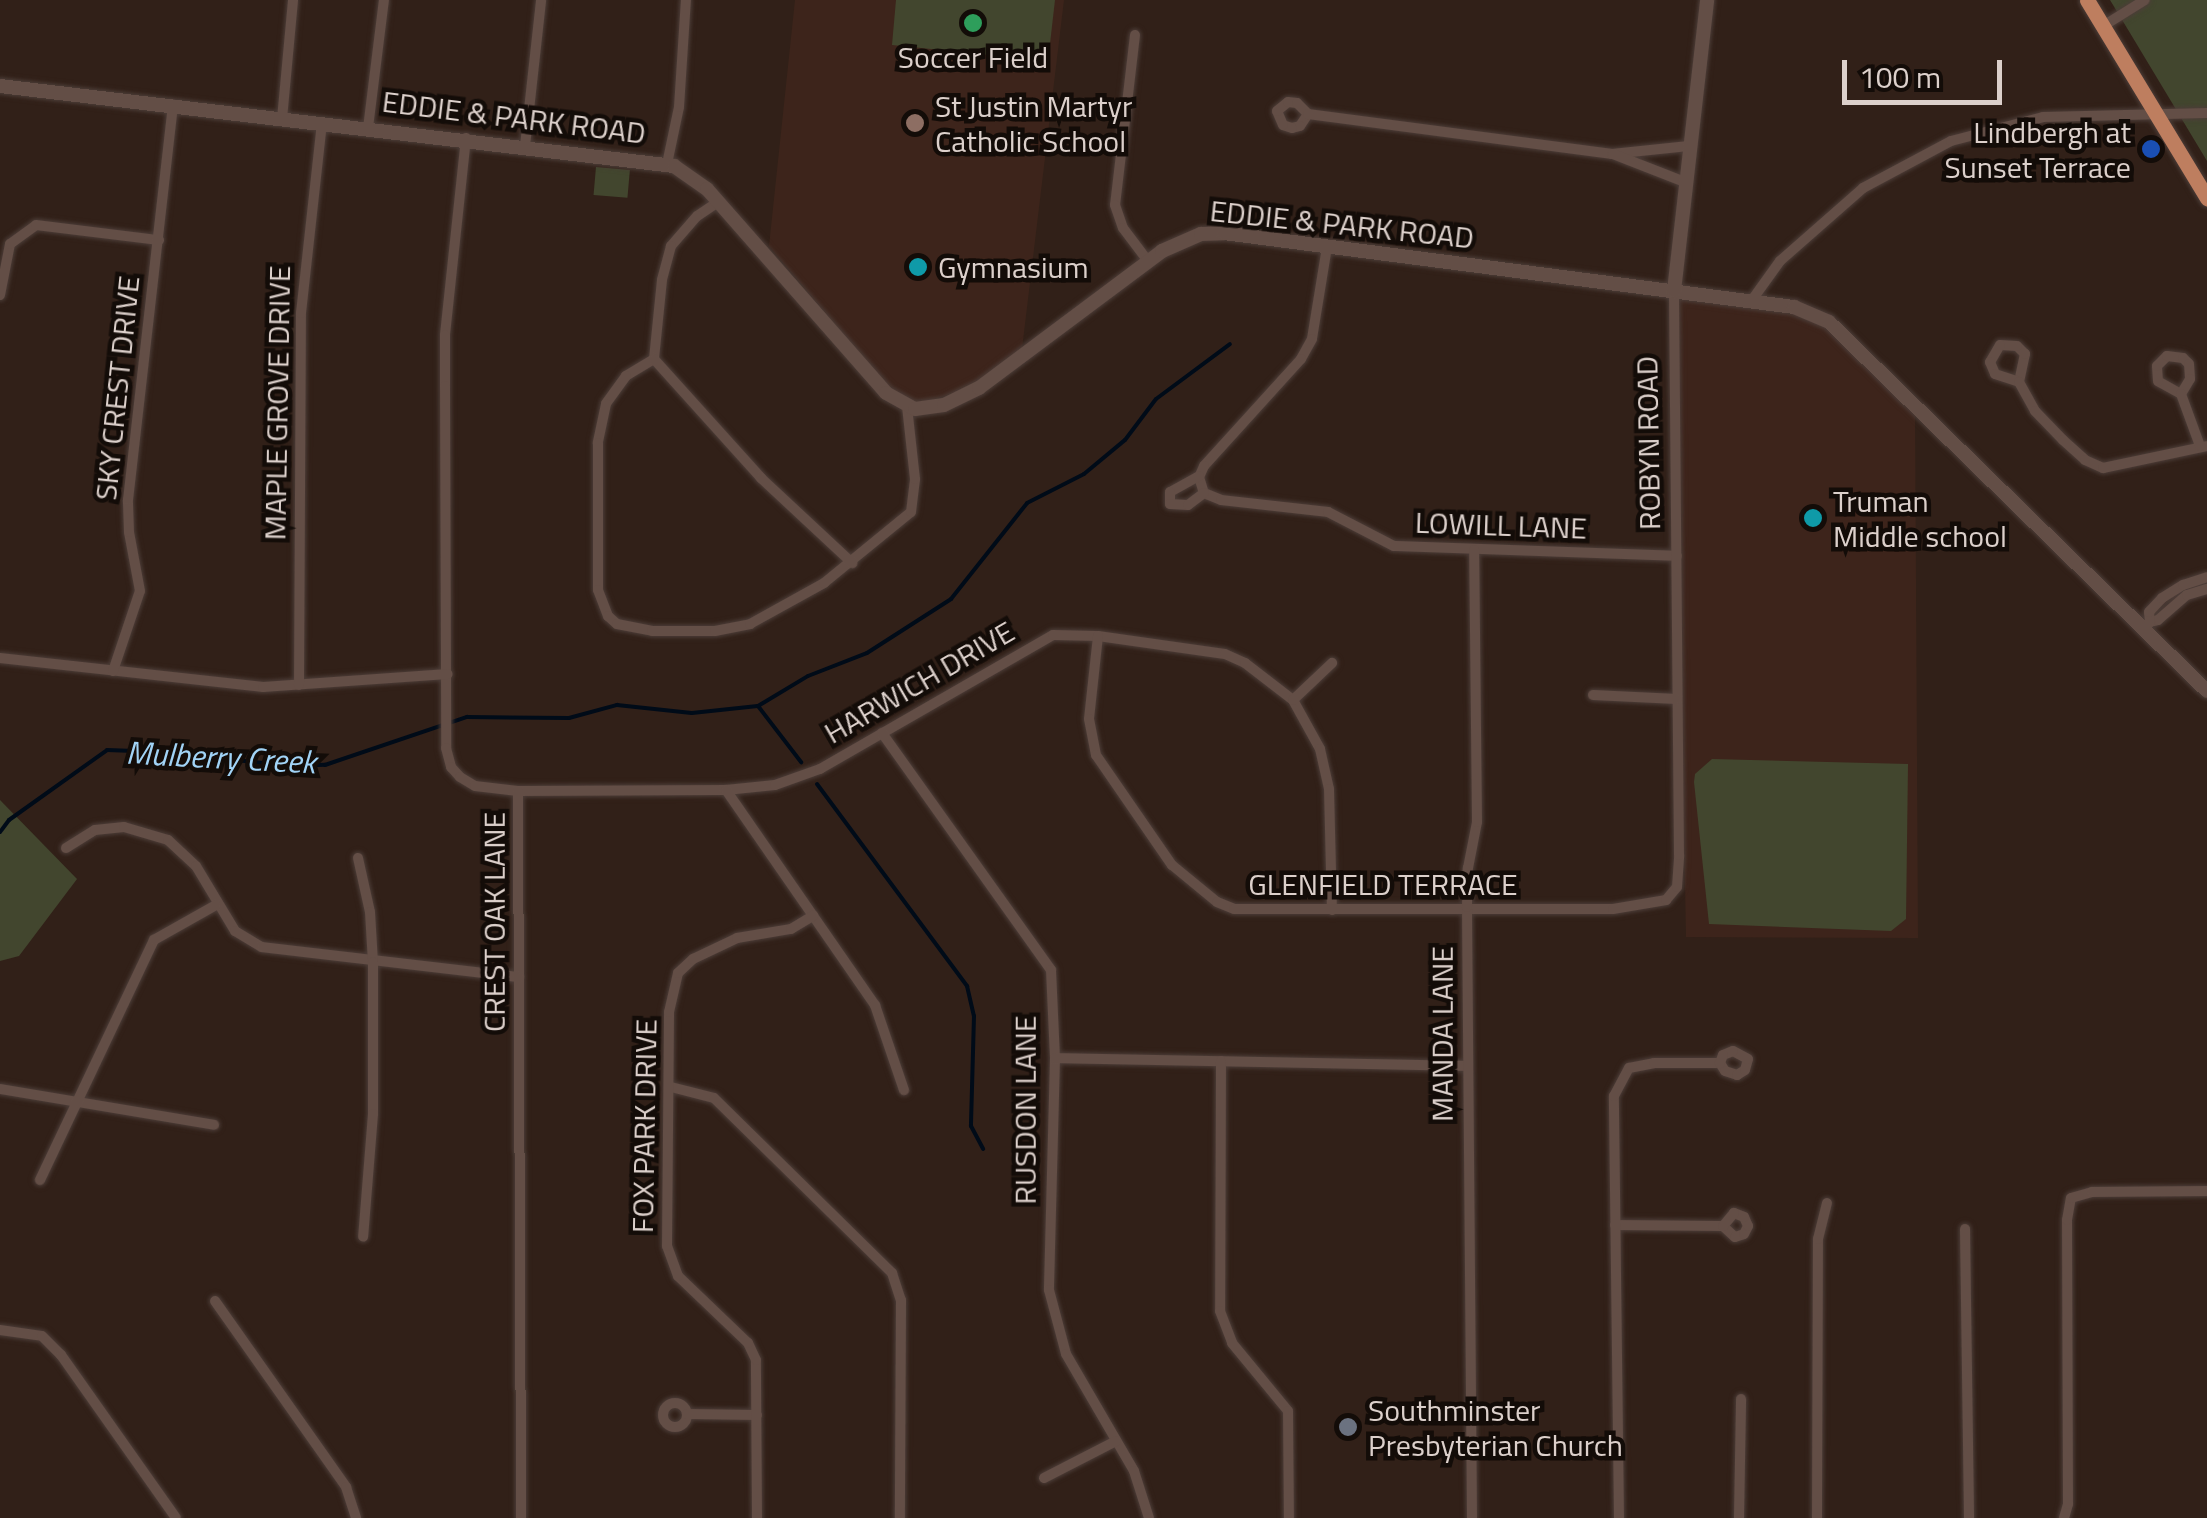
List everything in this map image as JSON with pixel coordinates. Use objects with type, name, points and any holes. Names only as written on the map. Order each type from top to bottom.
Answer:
[{"type":"main road","points":[[2087,0],[2207,198]]},
{"type":"street","points":[[282,119],[293,0]]},
{"type":"street","points":[[368,128],[384,0]]},
{"type":"street","points":[[524,146],[541,0]]},
{"type":"street","points":[[667,164],[679,106],[686,0]]},
{"type":"street","name":"ROBYN ROAD","points":[[1676,887],[1674,291],[1707,0]]},
{"type":"street","points":[[2102,26],[2146,0]]},
{"type":"street","points":[[1135,35],[1115,205],[1124,228],[1148,261]]},
{"type":"street","name":"EDDIE & PARK ROAD","points":[[0,86],[667,164],[692,176],[718,202],[875,382],[907,407],[944,406],[979,388],[1148,261],[1189,237],[1213,233],[1794,307],[1829,322],[2146,625],[2207,691]]},
{"type":"street","name":"SKY CREST DRIVE","points":[[113,671],[140,591],[128,532],[128,500],[173,105]]},
{"type":"street","points":[[1752,300],[1780,261],[1863,188],[1950,141],[2042,116],[2207,113]]},
{"type":"street","points":[[1308,114],[1612,154],[1689,146]]},
{"type":"street","name":"MAPLE GROVE DRIVE","points":[[299,685],[301,313],[322,123]]},
{"type":"street","name":"CREST OAK LANE","points":[[466,138],[446,336],[447,730],[451,766],[460,777],[475,786],[518,791],[521,1518]]},
{"type":"street","points":[[1612,154],[1684,182]]},
{"type":"street","points":[[718,202],[697,216],[671,246],[662,280],[654,359],[761,478],[852,562]]},
{"type":"street","points":[[0,295],[10,244],[36,226],[159,240]]},
{"type":"street","points":[[1204,494],[1199,476],[1301,359],[1312,339],[1327,246]]},
{"type":"street","points":[[654,359],[626,376],[606,404],[598,443],[598,590],[602,606],[617,624],[652,631],[715,631],[750,624],[852,562],[911,512],[914,479],[907,407]]},
{"type":"street","points":[[2019,382],[2036,411],[2063,440],[2085,460],[2103,468],[2204,446],[2181,394]]},
{"type":"street","name":"LOWILL LANE","points":[[1199,476],[1170,492],[1170,504],[1188,505],[1204,494],[1221,500],[1328,512],[1394,546],[1677,556]]},
{"type":"street","name":"MANDA LANE","points":[[1472,1518],[1467,907],[1477,822],[1474,550]]},
{"type":"street","points":[[2146,625],[2149,612],[2162,598],[2182,585],[2207,577]]},
{"type":"street","points":[[2146,625],[2158,620],[2187,595],[2207,589]]},
{"type":"street","name":"GLENFIELD TERRACE","points":[[1098,636],[1089,719],[1096,755],[1172,864],[1200,891],[1234,909],[1612,909],[1666,900],[1676,887]]},
{"type":"street","name":"HARWICH DRIVE","points":[[518,791],[726,790],[794,779],[882,733],[1042,638],[1098,636],[1225,654],[1261,674],[1293,700],[1309,725],[1326,770],[1332,910]]},
{"type":"street","points":[[0,658],[229,685],[299,685],[448,674]]},
{"type":"street","points":[[1293,700],[1332,662]]},
{"type":"street","points":[[1592,695],[1677,699]]},
{"type":"street","name":"RUSDON LANE","points":[[882,733],[1051,970],[1055,1058],[1049,1290],[1066,1354],[1134,1472],[1149,1518]]},
{"type":"street","points":[[726,790],[875,1005],[904,1090]]},
{"type":"street","points":[[66,848],[95,830],[124,828],[168,840],[196,866],[235,931],[262,946],[519,977]]},
{"type":"street","points":[[358,858],[370,912],[373,962],[373,1114],[363,1237]]},
{"type":"street","points":[[40,1180],[154,940],[216,904]]},
{"type":"street","name":"FOX PARK DRIVE","points":[[757,1518],[753,1351],[678,1276],[667,1246],[669,1012],[678,973],[709,948],[791,929],[813,916]]},
{"type":"street","points":[[1055,1058],[1467,1066]]},
{"type":"street","points":[[1221,1061],[1220,1311],[1232,1342],[1288,1411],[1289,1518]]},
{"type":"street","points":[[1619,1518],[1614,1096],[1629,1068],[1654,1063],[1720,1063]]},
{"type":"street","points":[[671,1087],[707,1092],[892,1273],[901,1300],[900,1518]]},
{"type":"street","points":[[0,1089],[214,1124]]},
{"type":"street","points":[[2064,1518],[2068,1504],[2067,1220],[2071,1198],[2092,1192],[2207,1191]]},
{"type":"street","points":[[1818,1518],[1818,1238],[1828,1203]]},
{"type":"street","points":[[1615,1225],[1724,1226]]},
{"type":"street","points":[[1965,1229],[1969,1518]]},
{"type":"street","points":[[215,1302],[346,1486],[356,1518]]},
{"type":"street","points":[[0,1330],[42,1336],[61,1355],[176,1518]]},
{"type":"street","points":[[1740,1518],[1742,1400]]},
{"type":"street","points":[[687,1414],[757,1415]]},
{"type":"street","points":[[1044,1478],[1116,1441]]},
{"type":"shaded area","name":"St Justin Martyr Catholic School","points":[[795,0],[1064,0],[1022,349],[968,388],[920,404],[895,395],[769,246]]},
{"type":"shaded area","points":[[1674,291],[1791,311],[1827,326],[1915,406],[1918,938],[1686,937]]},
{"type":"green space","name":"Soccer Field","points":[[896,0],[1055,0],[1048,61],[892,45]]},
{"type":"green space","points":[[2110,0],[2207,0],[2207,161],[2130,33]]},
{"type":"green space","points":[[596,167],[630,170],[627,198],[594,195]]},
{"type":"green space","points":[[1712,759],[1908,764],[1906,919],[1891,931],[1709,924],[1694,782],[1695,774]]},
{"type":"green space","points":[[0,800],[77,879],[19,956],[0,961]]},
{"type":"waterway","name":"Mulberry Creek","points":[[0,832],[9,820],[107,750],[290,766],[325,765],[467,717],[569,718],[617,705],[692,713],[758,706],[808,676],[867,653],[951,599],[1027,503],[1084,474],[1125,440],[1156,399],[1230,344]]},
{"type":"waterway","points":[[758,706],[801,762]]},
{"type":"waterway","points":[[817,784],[967,986],[974,1016],[971,1126],[983,1149]]},
{"type":"place","name":"Soccer Field","points":[[973,23]]},
{"type":"place","name":"St Justin Martyr Catholic School","points":[[915,123]]},
{"type":"place","name":"Lindbergh at Sunset Terrace","points":[[2151,149]]},
{"type":"place","name":"Gymnasium","points":[[918,267]]},
{"type":"place","name":"Truman Middle school","points":[[1813,518]]},
{"type":"place","name":"Southminster Presbyterian Church","points":[[1348,1427]]}]
